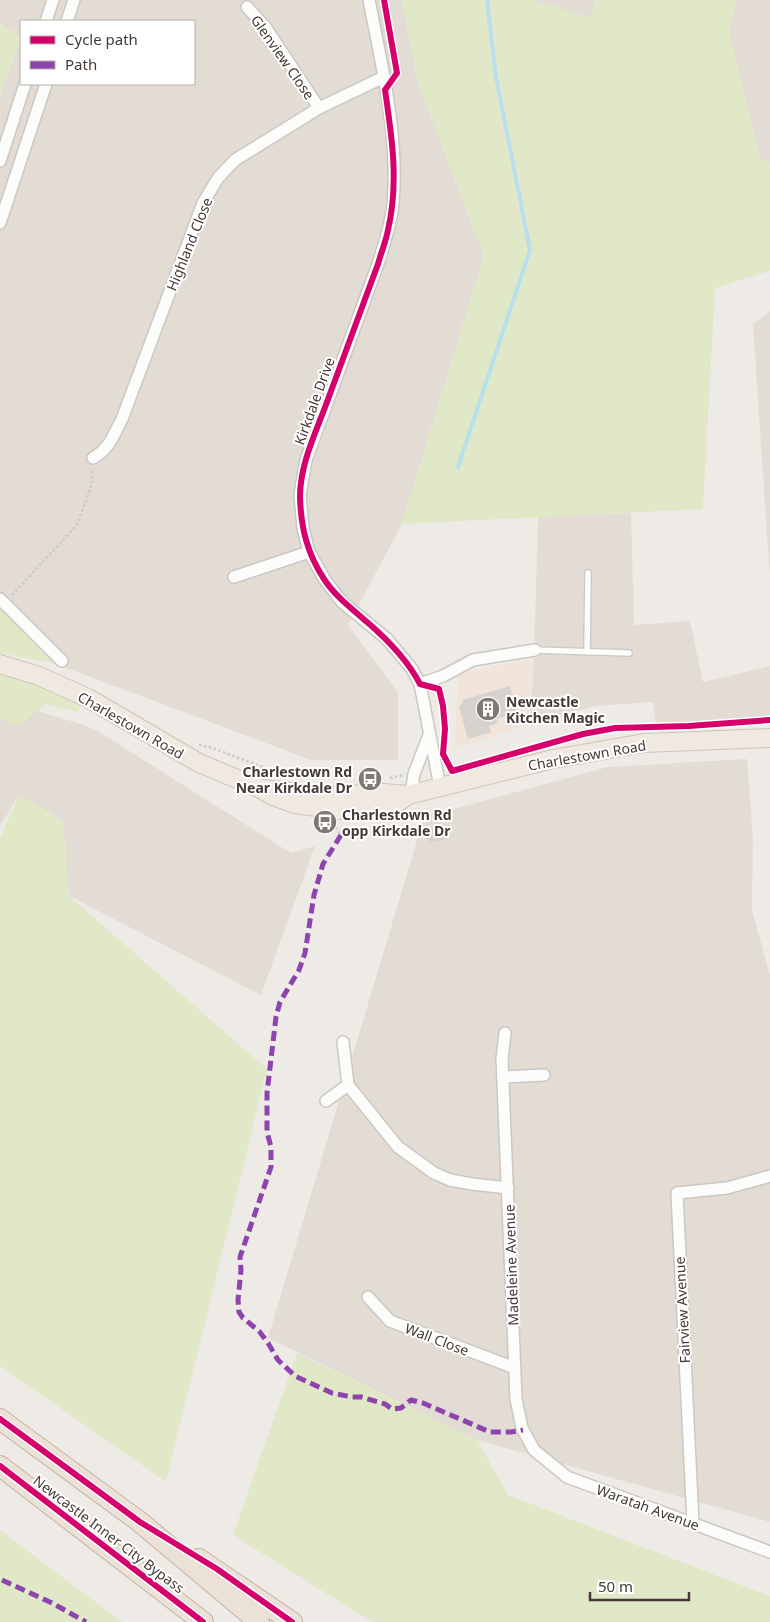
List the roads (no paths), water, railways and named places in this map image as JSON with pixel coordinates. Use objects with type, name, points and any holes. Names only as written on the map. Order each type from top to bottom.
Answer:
[{"type":"highway","name":"Newcastle Inner City Bypass","points":[[0,1419],[140,1522],[259,1622]]},
{"type":"highway","name":"Newcastle Inner City Bypass","points":[[0,1466],[203,1622]]},
{"type":"highway","points":[[140,1522],[217,1569],[292,1622]]},
{"type":"main road","name":"Charlestown Road","points":[[0,664],[39,676],[88,698],[198,763],[261,789],[273,796],[295,804],[338,810],[391,807],[410,795],[440,787],[552,759],[644,743],[770,738]]},
{"type":"street","points":[[46,20],[53,0]]},
{"type":"street","points":[[67,20],[74,0]]},
{"type":"street","name":"Kirkdale Drive","points":[[370,0],[384,77],[394,154],[392,206],[388,231],[378,264],[306,460],[300,495],[303,528],[309,552],[325,580],[342,602],[387,639],[412,668],[420,684],[440,787]]},
{"type":"street","name":"Glenview Close","points":[[247,7],[266,28],[319,108]]},
{"type":"street","name":"Highland Close","points":[[93,458],[106,448],[122,419],[203,203],[218,178],[235,160],[319,108],[384,77]]},
{"type":"street","points":[[0,160],[25,85]]},
{"type":"street","points":[[0,223],[46,85]]},
{"type":"street","points":[[234,577],[309,552]]},
{"type":"street","points":[[2,601],[62,661]]},
{"type":"street","points":[[420,684],[442,676],[473,660],[535,650]]},
{"type":"street","points":[[410,795],[414,774],[430,733]]},
{"type":"street","name":"Madeleine Avenue","points":[[504,1032],[502,1059],[516,1400],[522,1428],[534,1450]]},
{"type":"street","points":[[343,1042],[348,1085],[398,1147],[434,1173],[450,1180],[508,1188]]},
{"type":"street","points":[[503,1077],[544,1075]]},
{"type":"street","points":[[326,1101],[348,1085]]},
{"type":"street","name":"Fairview Avenue","points":[[692,1523],[676,1193],[727,1188],[770,1176]]},
{"type":"street","name":"Wall Close","points":[[368,1297],[390,1321],[515,1368]]},
{"type":"street","name":"Waratah Avenue","points":[[534,1450],[567,1477],[770,1552]]},
{"type":"lane","points":[[587,652],[588,573]]},
{"type":"lane","points":[[535,650],[629,653]]},
{"type":"waterway","points":[[458,467],[530,250],[496,77],[487,0]]},
{"type":"place","name":"Newcastle Kitchen Magic","points":[[488,709]]},
{"type":"place","name":"Charlestown Rd Near Kirkdale Dr","points":[[370,779]]},
{"type":"place","name":"Charlestown Rd opp Kirkdale Dr","points":[[325,822]]}]
